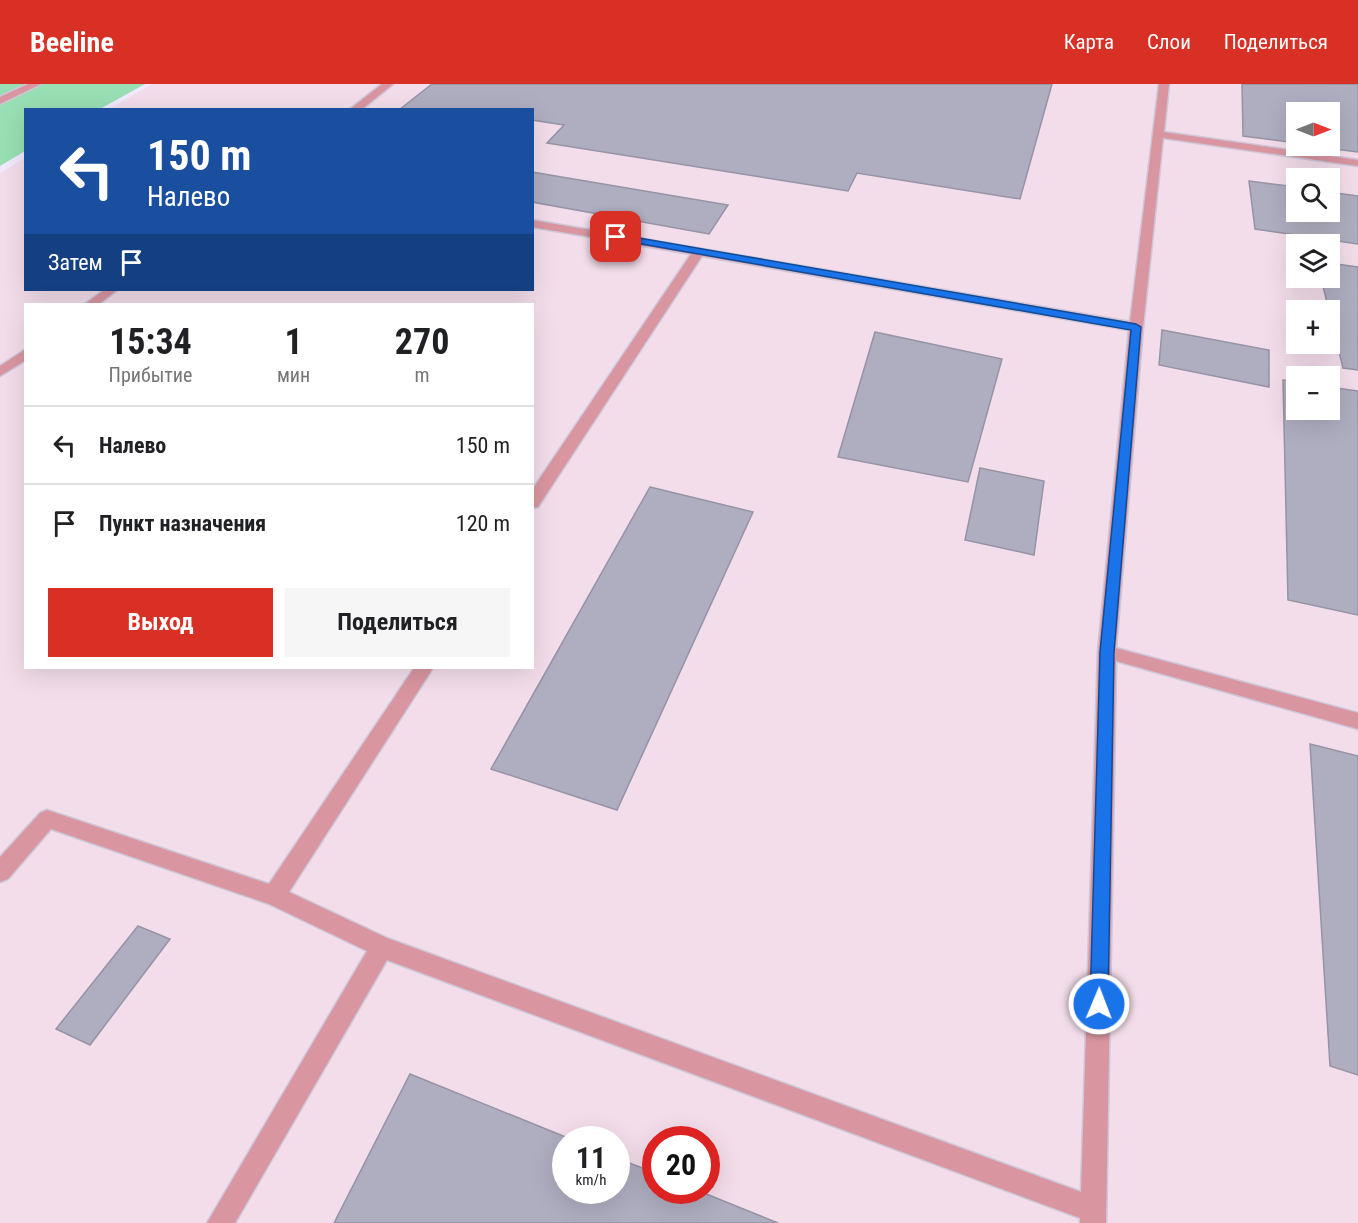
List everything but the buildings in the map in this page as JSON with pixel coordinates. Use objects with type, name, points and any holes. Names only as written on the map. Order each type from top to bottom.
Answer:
[{"type":"lane","points":[[0,101],[36,84]]},
{"type":"lane","points":[[357,108],[388,84]]},
{"type":"lane","points":[[0,872],[47,819],[274,896],[382,947],[1093,1216],[1107,652],[1136,327],[1164,84]]},
{"type":"lane","points":[[1159,134],[1358,163]]},
{"type":"lane","points":[[534,223],[1136,327]]},
{"type":"lane","points":[[534,500],[699,251]]},
{"type":"lane","points":[[92,303],[110,291]]},
{"type":"lane","points":[[0,372],[24,354]]},
{"type":"lane","points":[[1107,652],[1358,721]]},
{"type":"lane","points":[[274,896],[423,669]]},
{"type":"lane","points":[[220,1223],[382,947]]},
{"type":"shaded area","points":[[152,84],[1358,84],[1358,1223],[0,1223],[0,173],[24,159],[24,291],[534,291],[534,108],[111,108]]},
{"type":"green space","points":[[0,84],[145,84],[102,108],[24,108],[24,152],[0,166]]},
{"type":"route","points":[[616,237],[1136,327],[1107,652],[1099,1004]]}]
